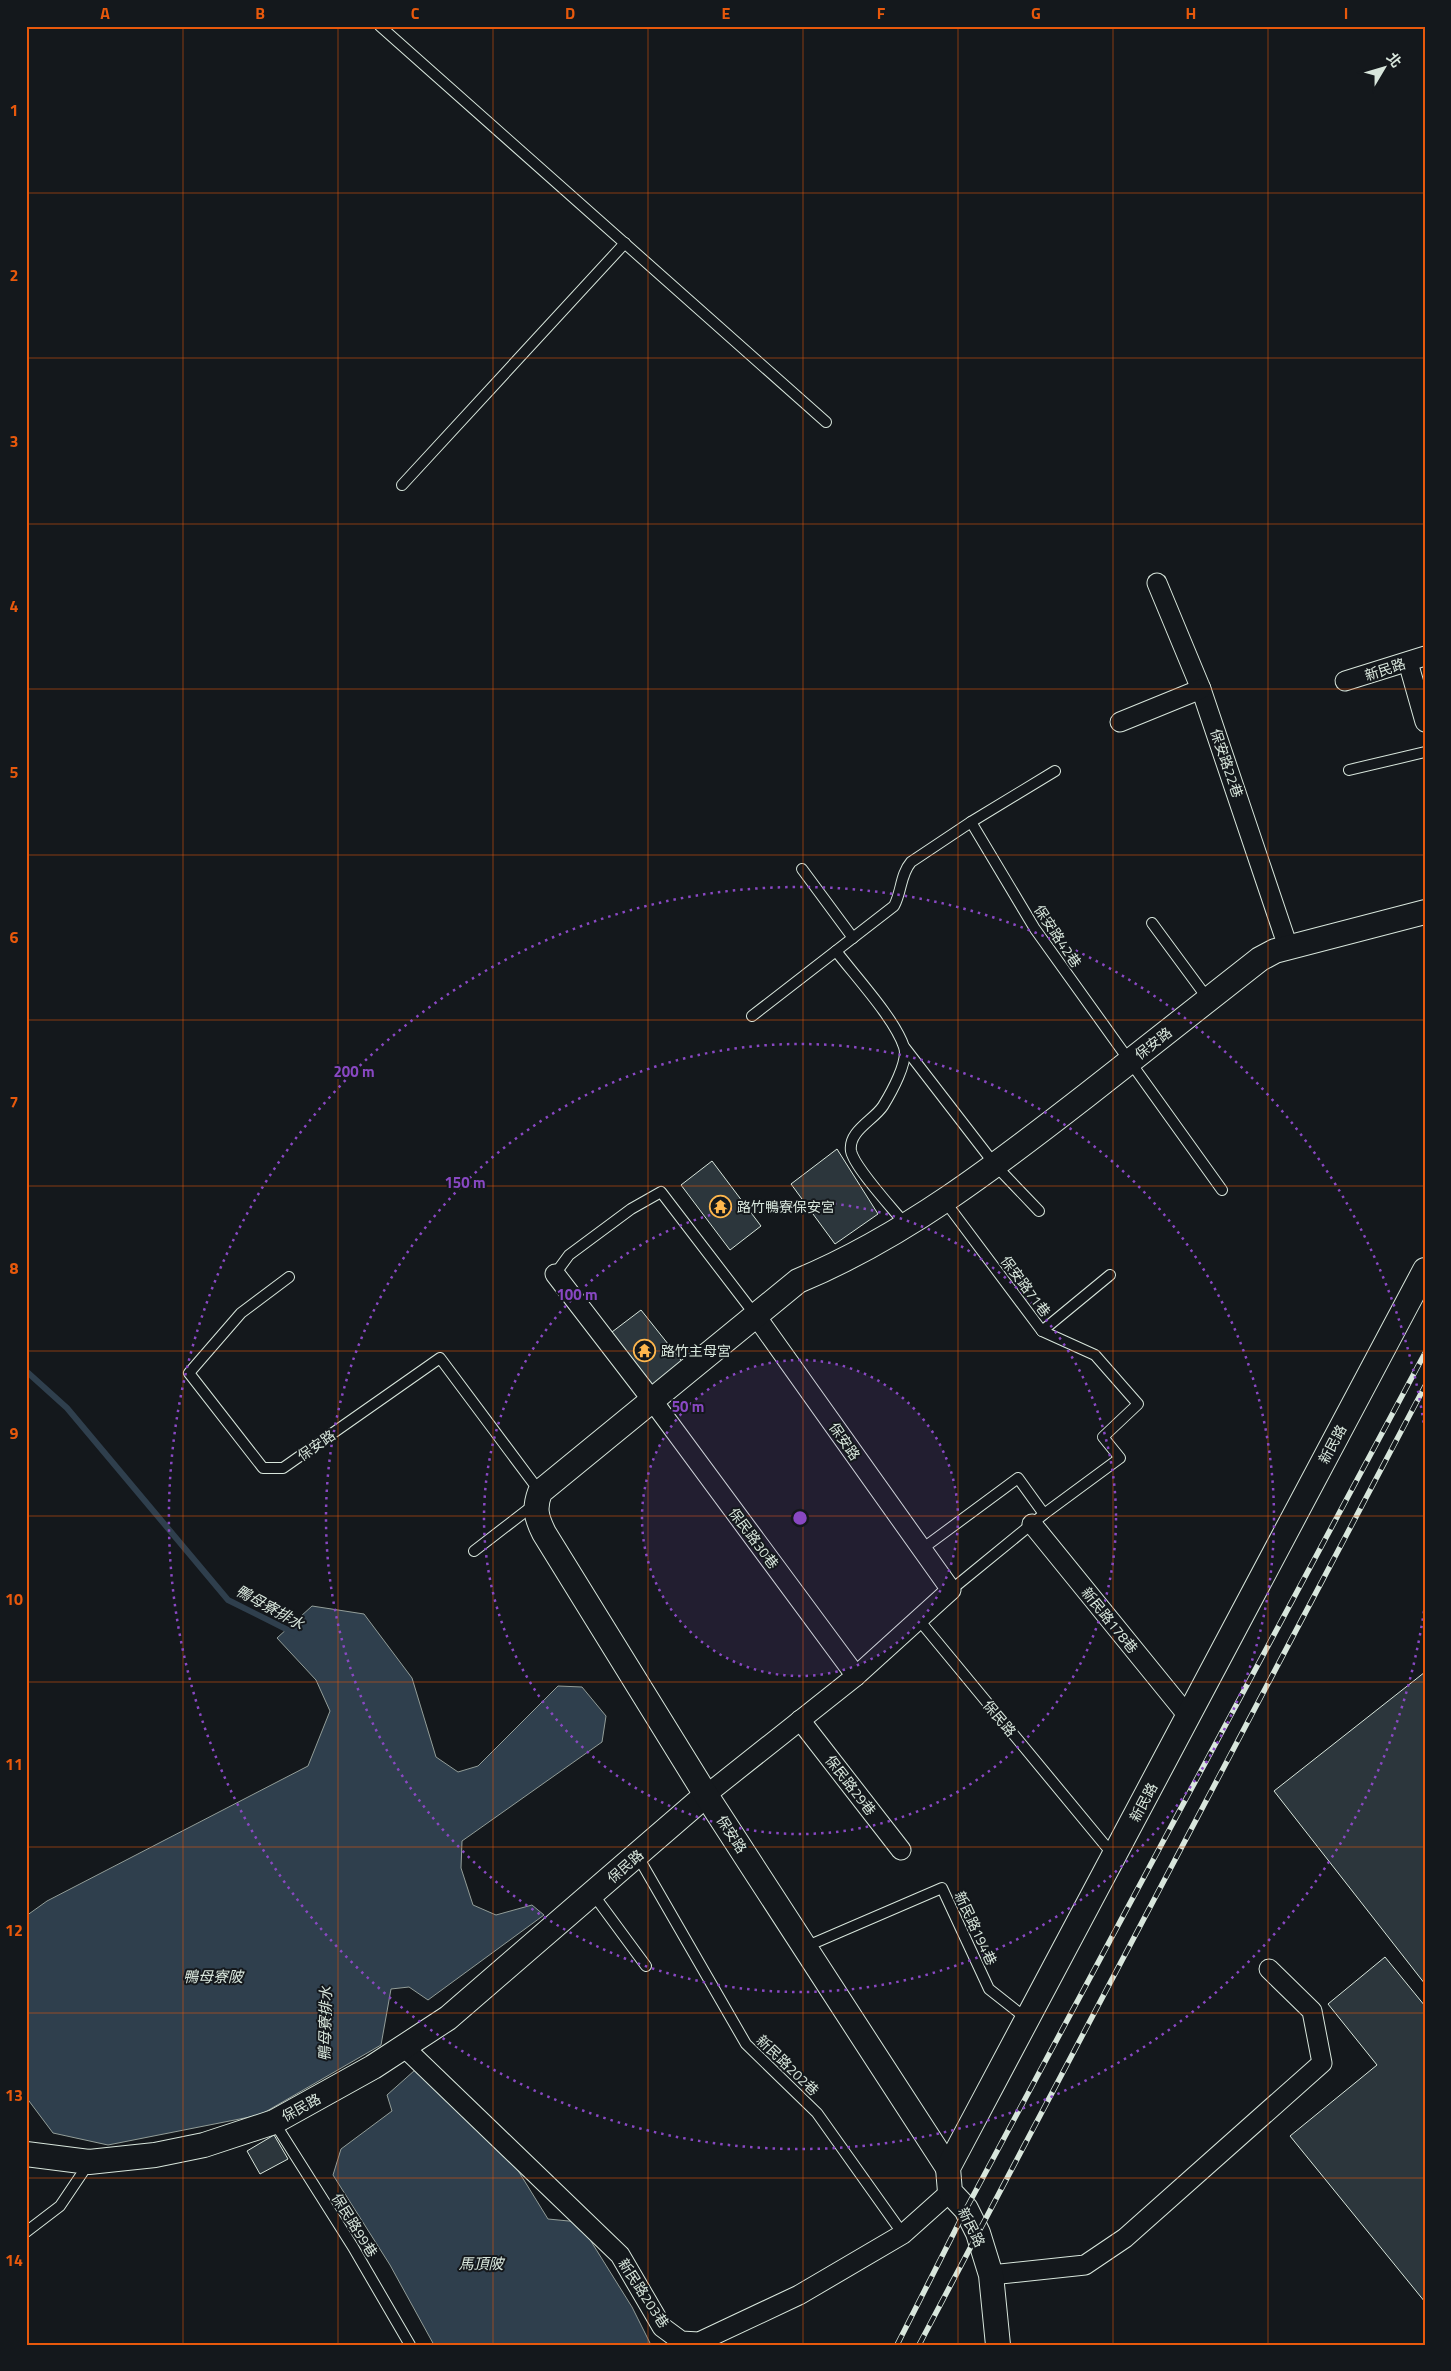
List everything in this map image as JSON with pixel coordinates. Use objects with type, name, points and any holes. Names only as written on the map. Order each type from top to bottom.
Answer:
[{"type":"street","name":"保安路22巷","points":[[1157,583],[1201,689],[1288,947]]},
{"type":"street","points":[[1416,659],[1425,722]]},
{"type":"street","name":"新民路","points":[[1345,682],[1416,659]]},
{"type":"street","points":[[1120,722],[1201,689]]},
{"type":"street","name":"保安路","points":[[949,2180],[805,1946],[706,1795],[544,1533],[536,1518],[538,1498],[652,1400],[798,1281],[834,1266],[905,1224],[996,1166],[1275,950],[1425,912]]},
{"type":"street","name":"新民路","points":[[998,2345],[992,2275],[978,2234],[949,2180],[1027,2020],[1425,1270]]},
{"type":"street","points":[[555,1274],[652,1400]]},
{"type":"street","name":"保安路","points":[[756,1316],[951,1590]]},
{"type":"street","name":"保民路30巷","points":[[652,1400],[856,1676]]},
{"type":"street","name":"新民路178巷","points":[[1038,1519],[1188,1716]]},
{"type":"street","points":[[919,1620],[951,1590]]},
{"type":"street","name":"保民路","points":[[26,2154],[89,2162],[155,2155],[204,2145],[274,2122],[373,2067],[448,2018],[706,1795],[856,1676],[919,1620]]},
{"type":"street","name":"保民路29巷","points":[[800,1720],[901,1850]]},
{"type":"street","points":[[992,2275],[1085,2265],[1125,2238],[1322,2063],[1312,2010],[1269,1969]]},
{"type":"street","name":"新民路203巷","points":[[404,2047],[620,2255],[662,2327],[681,2341],[699,2342],[799,2295],[904,2234],[949,2180]]},
{"type":"street","points":[[662,2327],[668,2345]]},
{"type":"lane","points":[[380,26],[826,422]]},
{"type":"lane","points":[[402,486],[625,243]]},
{"type":"lane","points":[[1349,770],[1425,752]]},
{"type":"lane","points":[[752,1016],[894,906],[899,898],[904,870],[911,862],[971,822],[1055,771]]},
{"type":"lane","name":"保安路42巷","points":[[971,822],[1035,928],[1222,1190]]},
{"type":"lane","points":[[802,869],[852,938]]},
{"type":"lane","points":[[1152,923],[1208,1000]]},
{"type":"lane","points":[[836,951],[896,1029],[904,1048],[906,1059],[883,1106],[851,1142],[851,1152],[858,1166],[905,1224]]},
{"type":"lane","points":[[904,1048],[996,1166],[1039,1211]]},
{"type":"lane","points":[[555,1274],[568,1255],[631,1208],[661,1192],[756,1316]]},
{"type":"lane","name":"保安路71巷","points":[[943,1200],[1042,1331],[1095,1355],[1138,1404],[1103,1437],[1120,1458],[1038,1519]]},
{"type":"lane","points":[[1042,1331],[1110,1275]]},
{"type":"lane","name":"保安路","points":[[289,1277],[241,1313],[189,1373],[263,1468],[283,1468],[440,1358],[538,1498]]},
{"type":"lane","points":[[922,1549],[1018,1478],[1038,1519],[951,1590]]},
{"type":"lane","points":[[474,1551],[538,1498]]},
{"type":"lane","name":"保民路","points":[[919,1620],[1114,1856]]},
{"type":"lane","name":"新民路202巷","points":[[637,1855],[746,2044],[817,2113],[904,2234]]},
{"type":"lane","name":"新民路194巷","points":[[805,1946],[942,1888],[989,1989],[1027,2020]]},
{"type":"lane","points":[[593,1894],[646,1966]]},
{"type":"lane","name":"保民路99巷","points":[[274,2122],[353,2247],[410,2345]]},
{"type":"lane","points":[[26,2232],[60,2206],[89,2162]]},
{"type":"water","name":"鴨母寮陂","points":[[312,1606],[364,1614],[412,1678],[436,1757],[458,1772],[478,1766],[558,1686],[582,1687],[606,1716],[602,1742],[462,1841],[461,1868],[473,1905],[496,1915],[532,1905],[544,1915],[428,2000],[409,1987],[391,1989],[381,2045],[260,2115],[108,2145],[53,2133],[26,2097],[26,1916],[47,1901],[308,1766],[330,1711],[316,1680],[277,1638]]},
{"type":"water","name":"馬頂陂","points":[[415,2070],[514,2164],[548,2219],[579,2222],[632,2307],[651,2345],[434,2345],[390,2265],[333,2175],[341,2149],[392,2111],[387,2095]]},
{"type":"building","points":[[837,1149],[878,1214],[835,1244],[791,1184]]},
{"type":"building","name":"路竹鴨寮保安宮","points":[[712,1161],[761,1226],[730,1250],[681,1185]]},
{"type":"building","name":"路竹主母宮","points":[[641,1310],[684,1364],[650,1391],[608,1335]]},
{"type":"building","points":[[1425,1672],[1425,1984],[1274,1791]]},
{"type":"building","points":[[1385,1957],[1425,2006],[1425,2302],[1290,2136],[1377,2065],[1328,2004]]},
{"type":"building","points":[[274,2135],[288,2159],[260,2174],[247,2151]]},
{"type":"waterway","name":"鴨母寮排水","points":[[26,1371],[67,1408],[228,1600],[294,1633]]},
{"type":"railway","points":[[897,2345],[966,2209],[1425,1353]]},
{"type":"railway","points":[[919,2345],[1425,1386]]},
{"type":"place","name":"路竹鴨寮保安宮","points":[[721,1206]]},
{"type":"place","name":"路竹主母宮","points":[[645,1350]]}]
